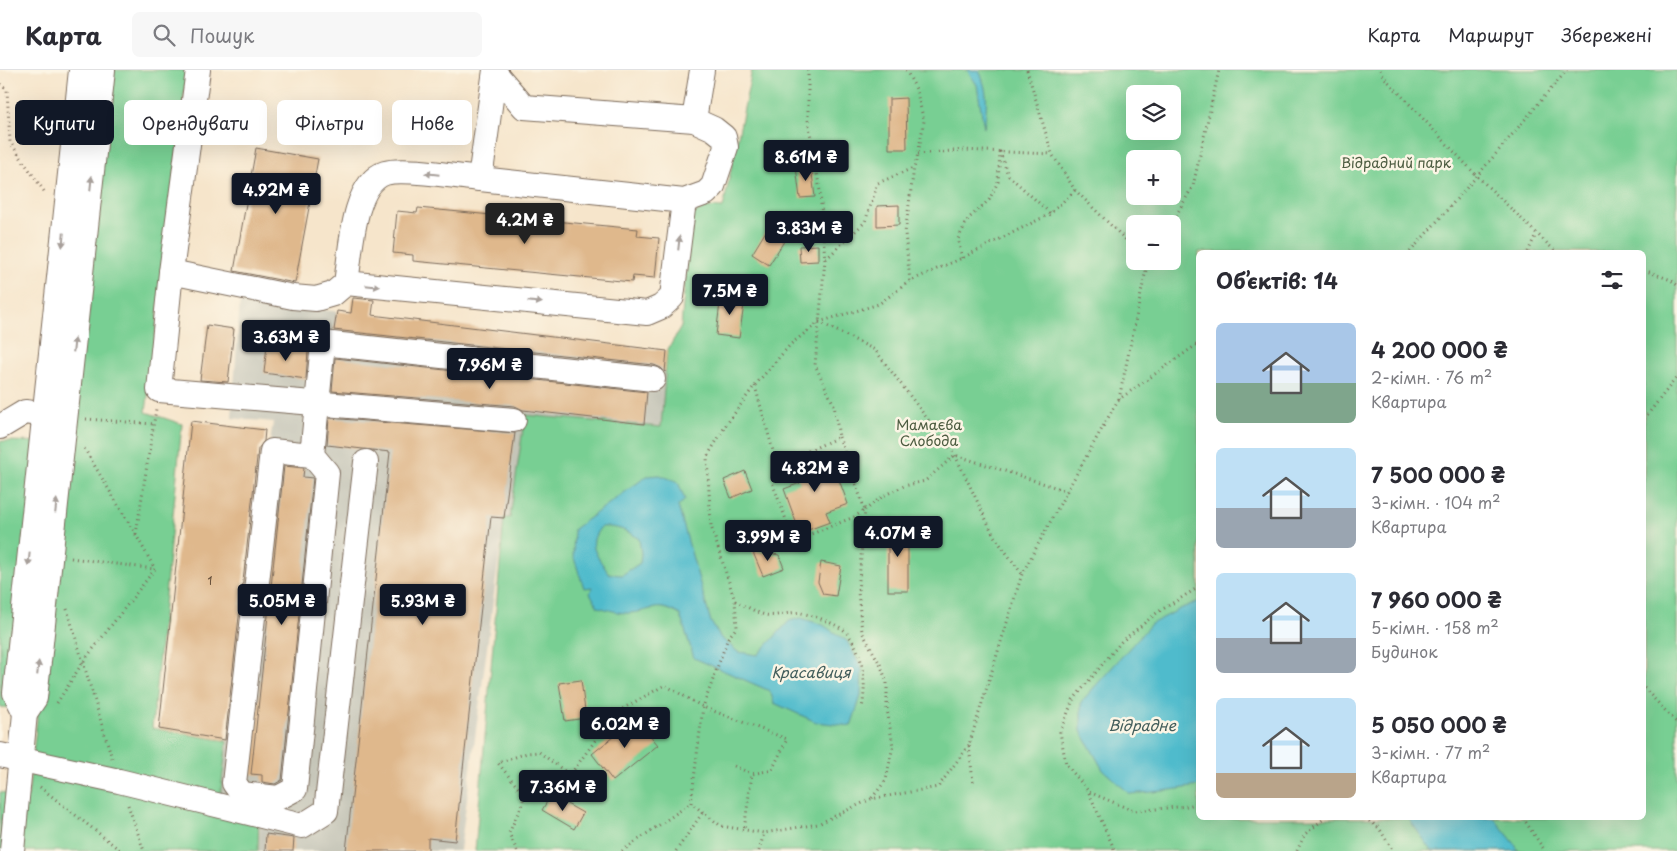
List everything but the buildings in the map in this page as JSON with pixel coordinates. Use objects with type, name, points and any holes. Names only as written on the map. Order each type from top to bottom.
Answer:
[{"type":"lane","points":[[12,851],[10,757],[25,714],[35,698],[51,556],[55,416],[65,221],[81,70]]},
{"type":"lane","points":[[25,714],[15,694],[104,70]]},
{"type":"lane","points":[[198,70],[171,272],[159,390],[514,420]]},
{"type":"lane","points":[[694,120],[702,70]]},
{"type":"lane","points":[[171,272],[293,298],[316,299],[333,294],[346,283],[358,206],[364,190],[372,179],[385,173],[400,171],[684,201],[706,193],[713,186],[726,148],[724,137],[714,129],[694,120],[524,107],[495,72]]},
{"type":"lane","points":[[480,179],[495,72]]},
{"type":"lane","points":[[346,283],[647,313],[662,308],[672,297],[684,201]]},
{"type":"lane","points":[[312,455],[272,451],[234,783],[242,794],[278,798],[295,789],[327,473],[312,455],[323,343],[653,380]]},
{"type":"lane","points":[[0,426],[25,412],[55,416]]},
{"type":"lane","points":[[10,757],[119,781],[302,826],[326,811],[366,462]]},
{"type":"path","points":[[808,70],[808,120],[820,191],[825,260],[815,365],[834,405],[839,437],[865,510],[858,592],[862,632],[881,666],[887,683],[887,709],[893,746],[886,780],[871,799]]},
{"type":"path","points":[[906,70],[916,89],[924,121],[914,168],[905,233],[910,281]]},
{"type":"path","points":[[1027,70],[1052,154],[1075,190],[1126,240]]},
{"type":"path","points":[[1176,215],[1193,186],[1219,70]]},
{"type":"path","points":[[1380,70],[1383,76],[1477,176],[1554,250]]},
{"type":"path","points":[[1412,250],[1567,70]]},
{"type":"path","points":[[0,84],[7,90],[10,142],[65,221]]},
{"type":"path","points":[[918,154],[963,150],[1052,154]]},
{"type":"path","points":[[1000,152],[1008,175],[1050,214]]},
{"type":"path","points":[[962,258],[958,239],[968,219],[989,200],[998,182],[1000,152]]},
{"type":"path","points":[[825,260],[866,222],[878,184],[914,168]]},
{"type":"path","points":[[622,851],[691,803],[703,707],[728,638],[737,628],[735,601],[711,526],[707,457],[726,425],[755,385],[791,344],[819,322],[878,304],[910,281],[962,258],[1050,214],[1075,190]]},
{"type":"path","points":[[1529,250],[1536,234]]},
{"type":"path","points":[[691,803],[722,826],[764,833],[818,824],[871,799],[938,787],[968,745],[1022,574],[1066,491],[1118,400],[1146,270]]},
{"type":"path","points":[[1646,271],[1671,280],[1677,285]]},
{"type":"path","points":[[819,322],[875,350],[955,455],[994,536],[1022,574]]},
{"type":"path","points":[[1118,400],[1196,345]]},
{"type":"path","points":[[1646,416],[1677,377]]},
{"type":"path","points":[[755,385],[777,465],[772,482],[794,541],[854,517],[883,496],[904,486],[924,481],[955,455]]},
{"type":"path","points":[[136,534],[159,390]]},
{"type":"path","points":[[55,416],[154,424]]},
{"type":"path","points":[[55,416],[136,534],[155,569]]},
{"type":"path","points":[[777,465],[839,437]]},
{"type":"path","points":[[955,455],[1066,491]]},
{"type":"path","points":[[51,556],[155,569]]},
{"type":"path","points":[[52,711],[83,662],[155,569]]},
{"type":"path","points":[[1115,851],[1089,792],[1066,764],[1060,732],[1073,700],[1121,642],[1158,612],[1196,590]]},
{"type":"path","points":[[64,600],[119,781],[144,851]]},
{"type":"path","points":[[735,601],[767,615],[800,613],[821,619],[845,631],[863,667],[862,708]]},
{"type":"path","points":[[516,851],[509,833],[524,795],[498,763],[527,753],[539,752],[570,775],[597,738],[606,718],[664,685],[703,707],[788,739],[772,770],[752,774],[734,766]]},
{"type":"path","points":[[1646,690],[1677,722]]},
{"type":"path","points":[[968,745],[973,782]]},
{"type":"path","points":[[744,830],[752,774]]},
{"type":"path","points":[[39,786],[121,851]]},
{"type":"path","points":[[1089,792],[1134,811],[1196,804]]},
{"type":"path","points":[[676,851],[703,812]]},
{"type":"path","points":[[1297,851],[1305,834],[1322,820]]},
{"type":"path","points":[[1368,820],[1379,828],[1393,851]]},
{"type":"path","points":[[1524,820],[1545,851]]},
{"type":"path","points":[[759,851],[764,833]]},
{"type":"shaded area","points":[[240,300],[667,351],[661,427],[525,415],[510,519],[504,519],[460,851],[259,851],[260,809],[220,798],[273,422],[232,418]]},
{"type":"green space","points":[[113,70],[187,70],[183,100],[124,100],[124,145],[178,145],[146,412],[182,424],[152,728],[227,741],[220,798],[259,809],[258,851],[0,851],[0,792],[28,797],[38,710],[0,707],[0,441],[69,442],[104,145],[114,145],[114,100],[109,100]]},
{"type":"green space","name":"Мамаєва Слобода","points":[[752,70],[1677,70],[1677,851],[475,851],[504,518],[510,518],[525,415],[661,427],[667,351],[681,327],[691,215],[708,207],[723,208]]},
{"type":"water","points":[[967,70],[979,70],[984,86],[986,105],[984,128],[977,85]]},
{"type":"water","name":"Красавиця","points":[[660,475],[678,482],[685,500],[678,506],[711,622],[720,637],[738,652],[758,655],[789,621],[801,618],[823,625],[847,641],[862,669],[861,696],[851,726],[816,722],[774,703],[770,691],[694,658],[680,615],[672,611],[665,608],[655,608],[626,613],[598,607],[590,593],[593,587],[584,588],[573,555],[574,529],[647,476]],"holes":[[[601,527],[621,529],[639,539],[640,563],[622,575],[609,574],[595,551],[594,540]]]},
{"type":"water","name":"Відрадне","points":[[1196,602],[1196,786],[1130,794],[1103,770],[1081,731],[1081,702],[1151,624]]},
{"type":"water","points":[[1409,820],[1496,820],[1515,844],[1518,851],[1432,851]]},
{"type":"park label","name":"Відрадний парк","points":[[1396,162]]}]
